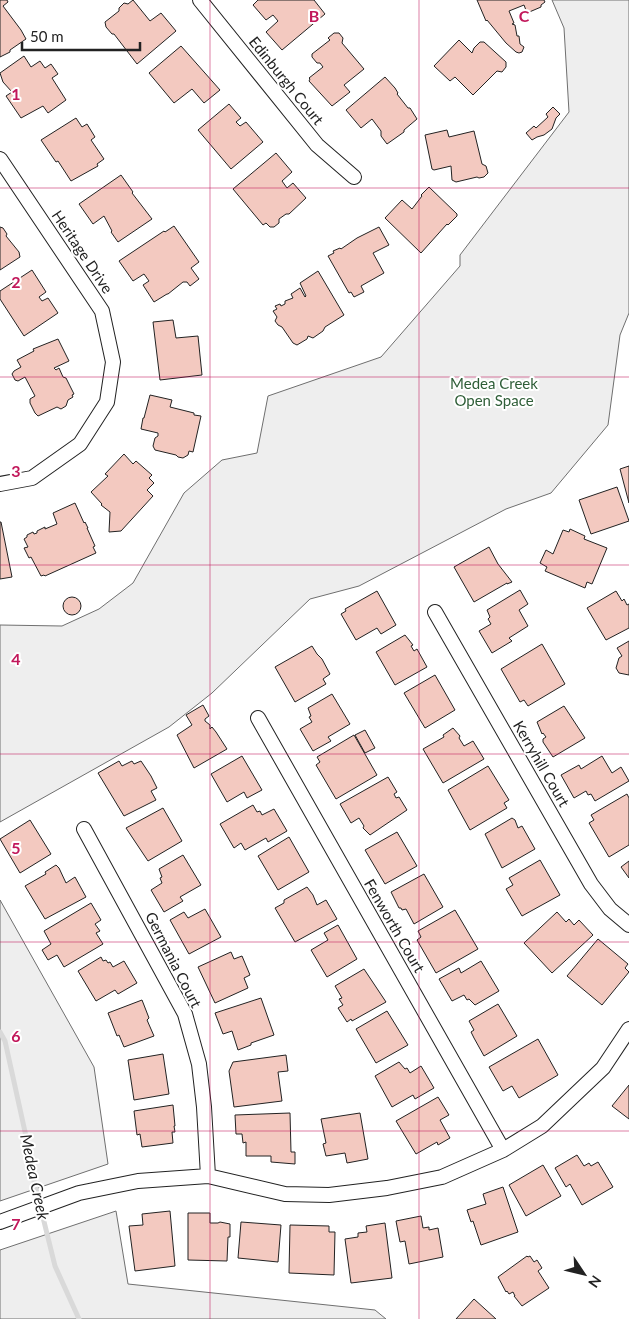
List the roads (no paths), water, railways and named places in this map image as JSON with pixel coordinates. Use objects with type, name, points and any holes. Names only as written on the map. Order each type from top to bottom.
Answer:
[{"type":"street","name":"Edinburgh Court","points":[[200,0],[317,144],[354,176]]},
{"type":"street","name":"Heritage Drive","points":[[0,159],[102,311],[113,362],[107,402],[80,444],[32,478],[0,484]]},
{"type":"street","name":"Kerryhill Court","points":[[435,612],[591,884],[610,908],[629,925]]},
{"type":"street","name":"Fenworth Court","points":[[258,718],[503,1150]]},
{"type":"street","name":"Germania Court","points":[[84,829],[185,1014],[199,1064],[204,1107],[208,1176]]},
{"type":"street","points":[[0,1222],[79,1193],[138,1181],[208,1176],[285,1194],[329,1195],[387,1188],[442,1177],[503,1150],[542,1126],[603,1068],[629,1029]]},
{"type":"waterway","name":"Medea Creek","points":[[0,1032],[5,1041],[33,1168],[34,1181],[55,1266],[79,1319]]},
{"type":"park label","name":"Medea Creek Open Space","points":[[494,392]]}]
